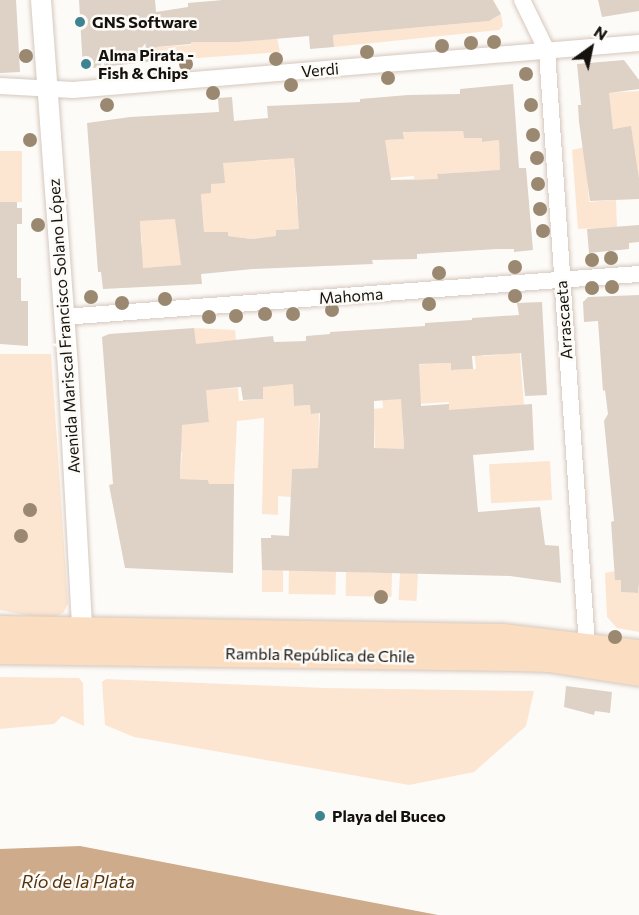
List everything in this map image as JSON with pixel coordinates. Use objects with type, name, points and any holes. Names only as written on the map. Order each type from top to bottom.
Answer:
[{"type":"main road","name":"Rambla República de Chile","points":[[0,629],[82,641],[549,659],[639,673]]},
{"type":"main road","name":"Rambla República de Chile","points":[[0,651],[82,641],[502,638],[639,653]]},
{"type":"street","name":"Avenida Mariscal Francisco Solano López","points":[[41,0],[82,641]]},
{"type":"street","name":"Arrascaeta","points":[[522,0],[547,51],[587,646]]},
{"type":"street","name":"Verdi","points":[[0,86],[73,90],[639,43]]},
{"type":"street","name":"Mahoma","points":[[63,317],[639,274]]},
{"type":"shaded area","points":[[501,14],[503,26],[499,30],[334,47],[333,35],[489,21]]},
{"type":"shaded area","points":[[277,38],[280,52],[157,61],[156,47],[191,45],[191,39],[238,42]]},
{"type":"shaded area","points":[[639,91],[639,178],[631,127],[607,129],[612,118],[604,93]]},
{"type":"shaded area","points":[[409,115],[414,115],[415,132],[463,130],[464,138],[482,138],[483,142],[496,140],[495,134],[499,135],[500,163],[506,163],[507,169],[497,171],[497,193],[502,193],[505,217],[496,218],[497,228],[489,228],[488,217],[481,217],[482,222],[465,225],[464,220],[459,220],[457,206],[440,207],[440,211],[428,212],[426,179],[414,179],[414,176],[390,178],[392,196],[415,196],[418,230],[401,230],[400,223],[409,221],[409,204],[393,204],[391,196],[368,197],[366,168],[376,168],[377,178],[390,177],[388,159],[385,159],[385,150],[381,149],[380,140],[404,139],[403,126],[409,126]],"holes":[[[483,171],[485,190],[439,189],[438,174]]]},
{"type":"shaded area","points":[[585,147],[589,202],[616,200],[617,227],[578,229],[572,150]]},
{"type":"shaded area","points":[[305,150],[300,166],[294,168],[296,186],[320,183],[296,193],[297,206],[306,206],[324,233],[298,229],[276,230],[276,236],[251,239],[228,236],[227,232],[204,232],[201,194],[185,164],[270,160]]},
{"type":"shaded area","points":[[0,151],[22,151],[22,202],[0,202]]},
{"type":"shaded area","points":[[190,218],[194,264],[122,270],[120,246],[142,245],[140,221]]},
{"type":"shaded area","points":[[194,328],[235,330],[236,340],[213,342],[196,353]]},
{"type":"shaded area","points":[[519,344],[524,405],[448,431],[449,402],[402,405],[403,443],[414,453],[375,448],[374,426],[361,410],[383,408],[378,349],[408,365],[451,363],[452,370],[476,369],[474,350],[482,356],[498,355]]},
{"type":"shaded area","points":[[0,354],[51,354],[68,603],[64,612],[52,620],[0,610]]},
{"type":"shaded area","points":[[293,375],[294,406],[311,405],[311,414],[319,413],[318,468],[292,469],[291,497],[278,496],[278,515],[262,514],[264,418],[237,421],[234,484],[209,484],[208,480],[180,479],[182,452],[174,452],[176,425],[209,422],[207,400],[194,377],[215,389],[238,388],[239,401],[263,399],[263,387]]},
{"type":"shaded area","points":[[550,461],[552,500],[491,503],[489,464]]},
{"type":"shaded area","points":[[262,570],[283,570],[283,592],[262,592]]},
{"type":"shaded area","points":[[289,570],[336,571],[336,595],[289,594]]},
{"type":"shaded area","points":[[614,571],[621,580],[622,592],[638,593],[639,584],[639,632],[617,628],[607,617],[605,573]]},
{"type":"shaded area","points":[[346,572],[392,573],[392,597],[346,596]]},
{"type":"shaded area","points":[[400,572],[418,573],[417,601],[399,600]]},
{"type":"shaded area","points":[[0,677],[79,678],[83,683],[84,726],[62,716],[54,724],[0,729]]},
{"type":"shaded area","points":[[106,679],[325,688],[534,691],[526,726],[474,772],[409,785],[134,737],[105,725],[102,682]]},
{"type":"water","name":"Río de la Plata","points":[[80,846],[438,915],[0,915],[0,849]]},
{"type":"building","points":[[0,0],[16,0],[20,72],[0,73]]},
{"type":"building","points":[[79,0],[155,0],[156,12],[188,7],[188,3],[223,0],[493,0],[501,14],[489,21],[333,35],[334,47],[310,49],[309,36],[238,42],[191,42],[191,44],[156,47],[157,61],[83,69]]},
{"type":"building","points":[[598,0],[639,0],[639,11],[602,17]]},
{"type":"building","points":[[624,60],[639,80],[639,89],[609,93],[613,129],[631,126],[639,178],[639,199],[590,201],[579,122],[578,105],[581,105],[577,64]]},
{"type":"building","points":[[513,84],[519,168],[526,168],[533,250],[514,252],[514,249],[497,249],[417,254],[417,259],[372,260],[373,264],[253,269],[201,274],[202,284],[103,289],[101,272],[98,272],[87,123],[130,117],[219,112],[218,98],[232,97],[234,121],[268,118],[267,106],[360,102],[360,99],[408,95],[460,94],[460,89]],"holes":[[[463,131],[464,138],[482,138],[482,142],[499,140],[500,170],[437,174],[438,179],[391,180],[385,140],[404,139],[403,132]],[[294,158],[299,229],[276,230],[276,236],[251,239],[228,236],[228,232],[204,232],[201,194],[211,193],[211,184],[225,183],[223,163]],[[175,219],[181,265],[143,268],[140,221]]]},
{"type":"building","points":[[0,202],[17,202],[17,208],[22,208],[22,224],[17,224],[17,278],[21,278],[21,301],[28,301],[28,346],[0,344]]},
{"type":"building","points":[[639,225],[639,242],[629,243],[629,249],[589,253],[587,229]]},
{"type":"building","points":[[639,295],[638,593],[621,592],[621,580],[615,580],[611,522],[614,521],[604,421],[608,414],[605,390],[603,391],[598,321],[584,322],[583,302],[588,297]]},
{"type":"building","points":[[542,302],[547,395],[525,396],[521,353],[472,356],[473,369],[451,370],[451,363],[419,364],[421,406],[449,404],[449,410],[532,404],[534,450],[473,455],[478,512],[540,507],[545,545],[559,546],[561,583],[510,576],[262,570],[261,538],[271,538],[271,535],[289,536],[292,469],[318,468],[320,413],[311,414],[310,405],[294,406],[293,384],[263,387],[263,399],[243,400],[241,387],[206,390],[209,422],[182,425],[180,479],[208,480],[209,484],[234,484],[233,573],[125,568],[109,485],[113,484],[102,337],[109,334],[194,328],[196,344],[273,336],[274,342],[306,341],[306,336],[330,334],[330,332],[425,326],[425,323],[519,315],[517,303]],"holes":[[[401,399],[404,449],[374,448],[374,401]]]},
{"type":"building","points":[[566,686],[612,692],[610,713],[595,711],[594,715],[564,707]]},
{"type":"place","name":"GNS Software","points":[[80,22]]},
{"type":"place","name":"Alma Pirata - Fish & Chips","points":[[86,64]]},
{"type":"place","name":"Playa del Buceo","points":[[320,816]]}]
